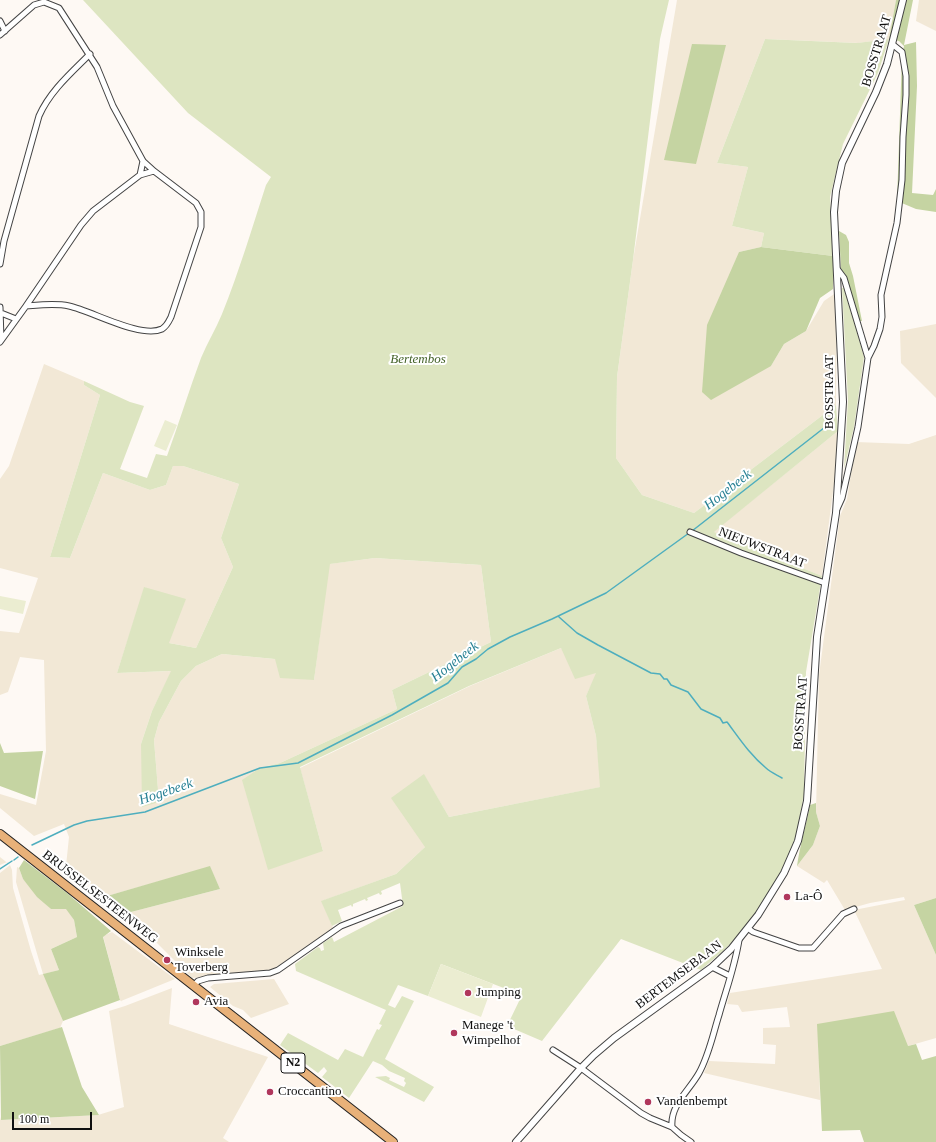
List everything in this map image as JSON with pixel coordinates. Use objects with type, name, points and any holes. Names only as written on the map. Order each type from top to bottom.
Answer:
[{"type":"main road","name":"BRUSSELSESTEENWEG","points":[[0,834],[392,1142]]},
{"type":"street","name":"BOSSTRAAT","points":[[807,794],[817,637],[836,513],[843,402],[838,270],[834,212],[836,191],[842,163],[876,92],[887,64],[903,0]]},
{"type":"street","points":[[0,36],[34,5],[44,2],[59,8],[90,54],[142,161],[196,203],[202,217],[201,227],[171,317],[168,324],[163,328],[156,331],[139,330],[68,306],[26,306]]},
{"type":"street","points":[[0,21],[5,31]]},
{"type":"street","points":[[836,513],[842,498],[858,427],[868,358],[880,329],[882,317],[881,295],[897,223],[902,180],[906,76],[902,52],[892,44]]},
{"type":"street","points":[[0,264],[4,241],[39,116],[46,101],[52,93],[90,54]]},
{"type":"street","points":[[140,175],[142,161]]},
{"type":"street","points":[[1,341],[80,225],[93,211],[140,175],[154,171]]},
{"type":"street","points":[[838,270],[844,278],[868,358]]},
{"type":"street","points":[[0,307],[1,341]]},
{"type":"street","points":[[0,313],[16,319]]},
{"type":"street","name":"NIEUWSTRAAT","points":[[690,532],[825,583]]},
{"type":"street","name":"BERTEMSEBAAN","points":[[516,1142],[581,1068],[614,1038],[712,967],[749,929],[784,873],[792,857],[802,824],[807,794]]},
{"type":"street","points":[[193,986],[198,981],[208,978],[270,973],[278,970],[341,926],[400,903]]},
{"type":"street","points":[[749,929],[753,932],[799,948],[813,948],[843,914],[854,909]]},
{"type":"street","points":[[672,1127],[672,1118],[675,1108],[699,1074],[706,1057],[736,958],[739,940]]},
{"type":"street","points":[[712,967],[730,976]]},
{"type":"street","points":[[553,1050],[581,1068],[646,1116],[672,1127],[691,1142]]},
{"type":"shaded area","points":[[677,0],[896,0],[889,39],[858,43],[765,39],[717,163],[748,167],[732,226],[764,233],[761,247],[739,252],[771,366],[784,344],[806,331],[824,301],[837,292],[836,405],[694,513],[642,495],[616,458],[617,377],[633,260]]},
{"type":"shaded area","points":[[919,0],[936,0],[936,31],[916,21]]},
{"type":"shaded area","points":[[936,324],[936,398],[901,363],[900,331]]},
{"type":"shaded area","points":[[44,364],[84,381],[84,385],[100,395],[50,557],[70,558],[103,473],[150,490],[166,485],[173,466],[183,466],[239,484],[221,538],[233,567],[196,648],[169,643],[145,587],[117,673],[172,671],[152,711],[141,744],[159,802],[154,740],[159,722],[181,681],[196,666],[222,654],[275,659],[314,680],[329,564],[375,558],[481,565],[491,642],[392,690],[397,709],[280,763],[260,768],[323,851],[300,768],[470,686],[561,648],[597,673],[586,696],[596,736],[601,787],[449,817],[424,775],[425,847],[396,874],[322,901],[333,928],[314,944],[272,970],[192,978],[151,937],[131,912],[220,889],[210,867],[107,896],[66,866],[69,837],[64,824],[34,836],[0,808],[0,794],[36,805],[46,751],[44,660],[20,657],[8,692],[0,695],[0,631],[19,633],[38,578],[0,568],[0,479],[9,466]]},
{"type":"shaded area","points":[[838,431],[835,476],[822,576],[713,532]]},
{"type":"shaded area","points":[[936,435],[936,898],[914,905],[936,955],[936,1038],[908,1046],[818,1024],[820,1100],[704,1073],[709,1061],[775,1064],[776,1045],[763,1044],[763,1028],[790,1027],[787,1007],[742,1012],[738,1005],[727,1004],[730,993],[882,969],[854,910],[905,900],[904,897],[870,903],[845,910],[827,880],[824,883],[797,866],[813,845],[820,826],[816,812],[819,675],[840,516],[847,499],[856,442],[909,444]]},
{"type":"shaded area","points":[[0,857],[7,862],[0,865]]},
{"type":"shaded area","points":[[10,865],[12,870],[13,888],[39,975],[43,974],[16,882],[17,867],[19,868],[23,879],[51,909],[66,908],[74,920],[77,937],[51,949],[59,970],[44,974],[63,1021],[60,1028],[0,1046],[0,873]]},
{"type":"shaded area","points":[[112,932],[175,979],[121,1001],[125,1006],[120,1000],[103,936]]},
{"type":"shaded area","points":[[274,979],[289,1004],[251,1018],[243,1010],[233,1006],[210,987],[214,984]]},
{"type":"shaded area","points":[[172,988],[169,1024],[268,1057],[223,1138],[229,1142],[0,1142],[0,1117],[1,1120],[98,1115],[124,1107],[109,1011]]},
{"type":"green space","name":"Bertembos","points":[[83,0],[669,0],[660,39],[617,377],[616,458],[642,495],[694,513],[836,405],[838,431],[714,532],[822,576],[806,672],[804,794],[797,833],[781,873],[758,912],[737,937],[701,970],[621,939],[542,1041],[507,1026],[522,995],[441,964],[428,996],[398,985],[388,1005],[395,1008],[402,996],[414,1001],[385,1059],[434,1087],[424,1102],[375,1077],[386,1076],[390,1078],[389,1080],[404,1087],[406,1083],[404,1081],[405,1078],[389,1071],[382,1065],[373,1061],[349,1098],[322,1077],[327,1071],[324,1067],[318,1073],[280,1045],[288,1033],[338,1060],[345,1049],[363,1057],[377,1029],[379,1030],[382,1025],[379,1024],[386,1010],[296,971],[295,964],[318,947],[321,951],[324,950],[323,943],[332,937],[334,942],[403,906],[400,883],[381,891],[382,894],[380,895],[379,893],[367,898],[368,900],[366,901],[365,899],[353,904],[352,907],[351,905],[338,910],[342,921],[332,926],[321,901],[396,874],[425,847],[391,798],[424,774],[449,817],[600,787],[596,736],[586,696],[596,673],[575,679],[561,648],[469,686],[300,767],[323,851],[268,870],[242,780],[260,768],[280,763],[397,709],[392,690],[491,642],[481,565],[375,558],[330,564],[314,680],[280,678],[275,659],[222,654],[196,666],[181,681],[159,722],[154,740],[159,802],[142,807],[141,744],[152,711],[171,671],[117,673],[144,587],[186,599],[169,643],[196,648],[233,567],[221,538],[239,484],[183,466],[173,466],[166,485],[150,490],[103,473],[70,558],[50,557],[100,395],[84,385],[84,381],[130,402],[144,406],[120,469],[147,478],[156,454],[167,456],[201,358],[220,320],[266,185],[271,177],[188,113]]},
{"type":"green space","points":[[896,0],[913,0],[904,45],[916,42],[917,86],[912,193],[933,195],[936,189],[936,212],[916,209],[897,201],[902,56],[904,46],[899,41],[889,39]]},
{"type":"green space","points":[[765,39],[857,43],[889,39],[878,73],[843,144],[830,197],[833,256],[761,247],[764,233],[732,226],[748,167],[717,163]]},
{"type":"green space","points":[[692,44],[726,45],[696,164],[664,160]]},
{"type":"green space","points":[[839,231],[846,235],[849,242],[849,263],[862,321],[859,321],[845,274],[841,270]]},
{"type":"green space","points":[[761,247],[833,256],[833,289],[820,298],[806,331],[784,344],[771,366],[711,400],[702,392],[707,325],[739,252]]},
{"type":"green space","points":[[842,288],[845,288],[864,357],[854,427],[844,469],[848,400]]},
{"type":"green space","points":[[165,420],[177,425],[166,451],[154,446]]},
{"type":"green space","points":[[0,596],[26,601],[23,614],[0,609]]},
{"type":"green space","points":[[0,743],[4,753],[43,751],[35,799],[0,786]]},
{"type":"green space","points":[[816,803],[816,812],[820,826],[813,845],[797,866],[810,805]]},
{"type":"green space","points":[[24,860],[67,893],[111,931],[103,937],[120,1000],[63,1021],[43,974],[59,970],[51,949],[77,937],[74,920],[66,909],[51,909],[37,897],[23,879],[19,868]]},
{"type":"green space","points":[[210,866],[220,889],[131,912],[122,911],[107,896]]},
{"type":"green space","points":[[936,898],[936,955],[914,905]]},
{"type":"green space","name":"Jumping","points":[[441,964],[493,984],[481,1017],[428,996]]},
{"type":"green space","points":[[894,1011],[908,1046],[916,1044],[922,1060],[936,1056],[936,1142],[864,1142],[860,1130],[822,1131],[817,1024]]},
{"type":"green space","points":[[62,1027],[82,1087],[99,1115],[1,1120],[0,1046]]},
{"type":"waterway","name":"Hogebeek","points":[[692,531],[829,424]]},
{"type":"waterway","name":"Hogebeek","points":[[32,845],[74,825],[87,821],[145,812],[260,768],[298,763],[392,715],[448,683],[462,667],[476,659],[488,649],[510,637],[606,593],[689,533]]},
{"type":"waterway","points":[[559,617],[577,633],[651,673],[660,674],[664,679],[667,679],[671,685],[688,692],[701,709],[720,718],[723,723],[727,722],[755,758],[782,778]]},
{"type":"waterway","name":"Hogebeek","points":[[14,860],[18,857]]},
{"type":"waterway","name":"Hogebeek","points":[[0,869],[12,861]]},
{"type":"place","name":"La-Ô","points":[[787,897]]},
{"type":"place","name":"Winksele Toverberg","points":[[167,960]]},
{"type":"place","name":"Jumping","points":[[468,993]]},
{"type":"place","name":"Avia","points":[[196,1002]]},
{"type":"place","name":"Manege 't Wimpelhof","points":[[454,1033]]},
{"type":"place","name":"Croccantino","points":[[270,1092]]},
{"type":"place","name":"Vandenbempt","points":[[648,1102]]}]
